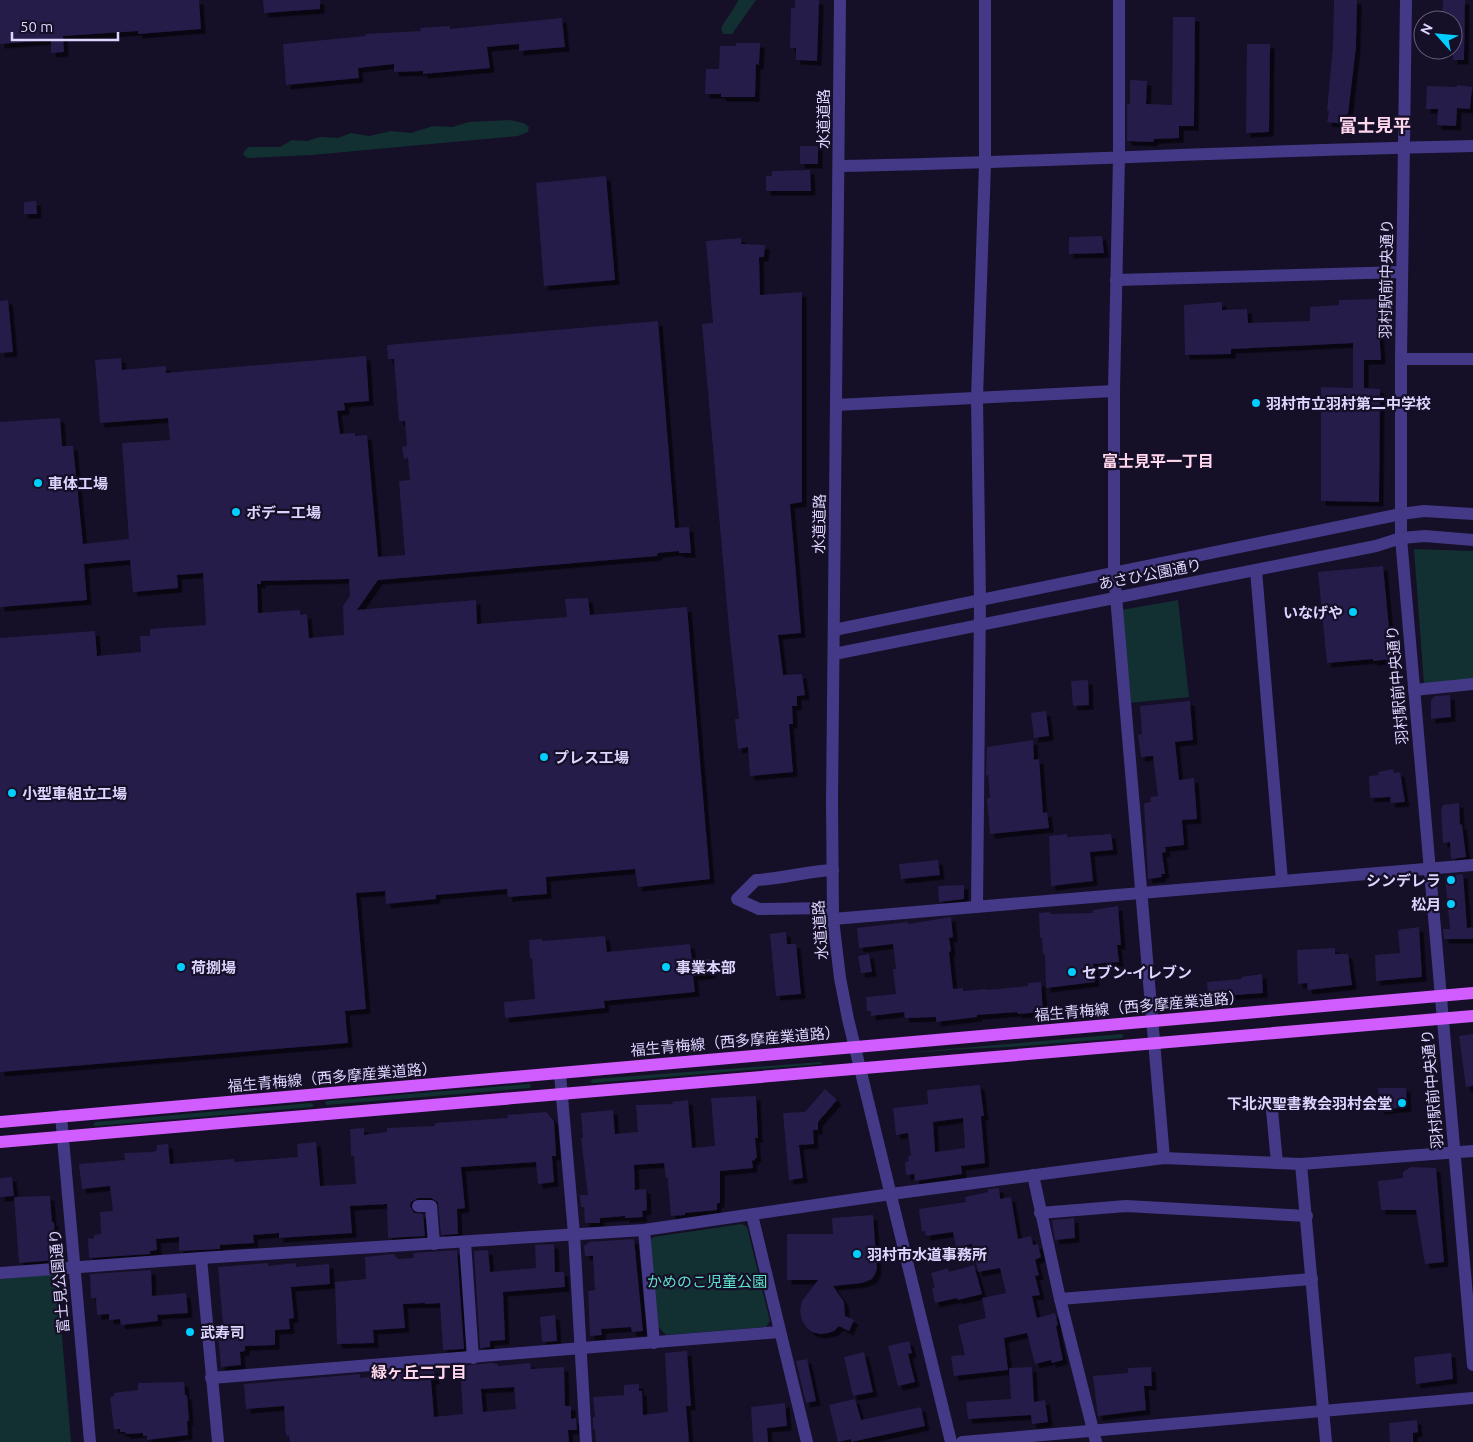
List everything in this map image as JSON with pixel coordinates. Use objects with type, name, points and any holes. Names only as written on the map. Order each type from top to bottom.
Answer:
[{"type":"main road","name":"福生青梅線（西多摩産業道路）","points":[[0,1122],[1473,993]]},
{"type":"main road","points":[[0,1142],[1473,1016]]},
{"type":"street","name":"水道道路","points":[[840,0],[833,913],[840,978],[855,1047],[951,1442]]},
{"type":"street","points":[[977,906],[980,600],[977,398],[985,164],[985,0]]},
{"type":"street","points":[[1120,0],[1114,391],[1114,573],[1164,1158]]},
{"type":"street","name":"羽村駅前中央通り","points":[[1406,0],[1401,538],[1473,1365]]},
{"type":"street","points":[[839,166],[985,164],[1404,147],[1473,146]]},
{"type":"street","points":[[1116,280],[1402,272]]},
{"type":"street","points":[[1402,359],[1473,359]]},
{"type":"street","points":[[836,406],[1114,391]]},
{"type":"street","name":"あさひ公園通り","points":[[834,630],[1402,514],[1424,511],[1473,514]]},
{"type":"street","name":"あさひ公園通り","points":[[834,654],[1376,546],[1401,538],[1425,536],[1473,540]]},
{"type":"street","points":[[1256,570],[1282,881]]},
{"type":"street","points":[[1414,690],[1473,684]]},
{"type":"street","points":[[833,870],[812,871],[768,880],[756,880],[737,899],[759,909],[833,913],[977,906],[1473,865]]},
{"type":"street","points":[[560,1074],[574,1234],[586,1442]]},
{"type":"street","points":[[1272,1110],[1277,1163]]},
{"type":"street","name":"富士見公園通り","points":[[61,1116],[90,1442]]},
{"type":"street","points":[[0,1273],[202,1258],[644,1230],[892,1194],[1164,1158],[1302,1164],[1473,1152]]},
{"type":"street","points":[[1302,1164],[1326,1442]]},
{"type":"street","points":[[1033,1175],[1060,1299],[1095,1437]]},
{"type":"street","points":[[418,1206],[431,1206],[434,1244]]},
{"type":"street","points":[[1040,1213],[1126,1206],[1307,1216]]},
{"type":"street","points":[[752,1215],[807,1442]]},
{"type":"street","points":[[644,1230],[654,1343]]},
{"type":"street","points":[[465,1242],[473,1358]]},
{"type":"street","points":[[202,1258],[218,1442]]},
{"type":"street","points":[[1060,1299],[1312,1279]]},
{"type":"street","points":[[211,1378],[779,1332]]},
{"type":"street","points":[[962,1442],[1095,1437],[1324,1411],[1473,1398]]},
{"type":"green space","points":[[738,0],[756,0],[732,34],[723,34],[721,28]]},
{"type":"green space","points":[[510,120],[524,123],[529,127],[528,132],[518,136],[312,155],[248,158],[243,155],[249,147],[280,147],[292,140],[307,141],[320,137],[338,138],[351,133],[369,136],[391,131],[411,133],[433,126],[452,127],[469,122]]},
{"type":"green space","points":[[1414,549],[1473,551],[1473,681],[1424,685]]},
{"type":"green space","points":[[1178,600],[1189,697],[1129,703],[1121,610]]},
{"type":"green space","points":[[1124,1035],[1122,1038],[892,1054]]},
{"type":"green space","points":[[821,1062],[822,1064],[590,1082],[593,1079]]},
{"type":"green space","points":[[531,1085],[530,1088],[327,1105],[325,1103],[327,1101]]},
{"type":"green space","points":[[311,1103],[314,1105],[312,1107],[93,1125],[95,1122]]},
{"type":"green space","name":"かめのこ児童公園","points":[[742,1224],[747,1227],[770,1321],[766,1327],[666,1335],[657,1325],[649,1241],[653,1237]]},
{"type":"green space","points":[[56,1274],[61,1279],[62,1288],[58,1289],[71,1442],[0,1442],[0,1279]]},
{"type":"building","points":[[0,0],[199,0],[201,29],[138,34],[138,31],[63,36],[64,52],[51,53],[51,40],[0,44]]},
{"type":"building","points":[[263,0],[320,0],[320,9],[264,13]]},
{"type":"building","points":[[795,0],[819,0],[817,61],[796,60],[796,48],[790,48],[791,8],[795,8]]},
{"type":"building","points":[[1334,0],[1357,0],[1356,47],[1348,114],[1346,114],[1345,124],[1327,122],[1333,46]]},
{"type":"building","points":[[1443,0],[1465,0],[1464,60],[1463,10],[1442,10]]},
{"type":"building","points":[[1173,17],[1195,17],[1194,126],[1179,126],[1179,138],[1154,139],[1153,142],[1127,141],[1127,104],[1130,104],[1130,80],[1147,81],[1146,104],[1172,105]]},
{"type":"building","points":[[562,18],[565,47],[519,51],[519,44],[487,47],[490,68],[423,74],[423,71],[394,72],[394,64],[358,68],[359,78],[286,85],[283,44],[366,36],[365,34],[421,31],[420,28],[450,26],[450,29]]},
{"type":"building","points":[[736,43],[760,43],[759,65],[756,64],[755,97],[721,97],[721,94],[705,94],[706,69],[719,69],[720,46],[736,46]]},
{"type":"building","points":[[1247,44],[1270,44],[1269,132],[1246,133]]},
{"type":"building","points":[[1457,85],[1472,87],[1470,109],[1457,108],[1456,126],[1437,125],[1438,109],[1426,109],[1427,86],[1457,87]]},
{"type":"building","points":[[800,146],[818,146],[818,164],[800,164]]},
{"type":"building","points":[[810,170],[811,191],[766,191],[766,176],[772,176],[772,171]]},
{"type":"building","points":[[606,176],[615,280],[544,286],[536,183]]},
{"type":"building","points":[[36,201],[37,214],[24,214],[24,202]]},
{"type":"building","points":[[1102,236],[1104,253],[1069,254],[1069,237]]},
{"type":"building","points":[[741,238],[741,244],[765,245],[764,257],[759,257],[760,295],[802,292],[802,502],[790,504],[801,633],[778,635],[783,675],[802,674],[805,695],[797,696],[797,706],[792,706],[793,724],[789,724],[793,772],[750,776],[748,747],[738,749],[735,719],[739,719],[702,324],[713,323],[706,241]]},
{"type":"building","points":[[1377,299],[1381,360],[1364,360],[1364,388],[1380,389],[1379,502],[1321,501],[1321,387],[1353,388],[1353,343],[1231,349],[1231,354],[1185,355],[1184,305],[1222,302],[1222,310],[1247,309],[1248,323],[1310,321],[1310,307],[1339,305],[1339,300]]},
{"type":"building","points":[[8,300],[13,352],[0,353],[0,301]]},
{"type":"building","points":[[658,321],[675,528],[689,527],[691,553],[679,553],[679,551],[658,553],[657,556],[378,580],[357,610],[476,600],[477,624],[567,617],[565,599],[588,598],[590,615],[687,607],[710,879],[638,887],[635,869],[546,877],[547,894],[508,897],[507,889],[436,895],[436,899],[386,904],[385,891],[356,893],[366,1009],[345,1011],[348,1043],[0,1072],[0,638],[95,631],[97,656],[141,652],[140,636],[150,636],[150,629],[206,625],[203,573],[177,575],[178,588],[133,592],[130,560],[84,564],[87,600],[0,607],[0,422],[60,418],[62,446],[73,446],[83,544],[129,539],[122,443],[170,440],[168,418],[100,423],[95,360],[121,358],[122,370],[166,366],[166,373],[366,356],[369,401],[344,403],[345,410],[337,411],[340,434],[355,433],[355,436],[367,435],[378,557],[405,555],[399,481],[410,480],[408,458],[404,459],[402,447],[407,446],[405,421],[399,421],[394,359],[388,359],[387,345]],"holes":[[[349,579],[350,596],[343,606],[344,635],[309,638],[307,614],[300,615],[300,610],[258,613],[257,584],[261,584],[261,581]]]},
{"type":"building","points":[[1383,566],[1392,659],[1327,663],[1318,572]]},
{"type":"building","points":[[1088,680],[1089,705],[1073,706],[1071,681]]},
{"type":"building","points":[[1450,695],[1451,717],[1431,719],[1431,700],[1435,696]]},
{"type":"building","points":[[1190,701],[1193,740],[1175,742],[1179,780],[1194,778],[1197,819],[1182,820],[1184,845],[1165,847],[1166,852],[1162,853],[1165,874],[1161,874],[1162,877],[1148,879],[1144,803],[1151,802],[1150,797],[1158,796],[1153,756],[1141,757],[1138,735],[1142,734],[1140,706]]},
{"type":"building","points":[[1046,711],[1049,736],[1034,738],[1031,713]]},
{"type":"building","points":[[1033,740],[1034,760],[1039,759],[1043,813],[1047,812],[1049,828],[990,834],[987,798],[990,798],[988,775],[986,775],[987,747]]},
{"type":"building","points":[[1393,769],[1394,773],[1400,772],[1405,802],[1391,803],[1390,797],[1370,798],[1369,776],[1379,775],[1378,772]]},
{"type":"building","points":[[1459,803],[1460,825],[1462,824],[1466,857],[1451,859],[1450,842],[1443,843],[1441,810],[1443,805]]},
{"type":"building","points":[[1067,834],[1067,837],[1111,834],[1113,850],[1090,852],[1093,881],[1051,886],[1049,836]]},
{"type":"building","points":[[938,860],[940,875],[901,879],[899,864]]},
{"type":"building","points":[[1463,874],[1467,928],[1473,927],[1473,939],[1444,939],[1443,929],[1450,929],[1445,876]]},
{"type":"building","points":[[964,885],[964,899],[939,902],[938,886]]},
{"type":"building","points":[[1118,906],[1121,945],[1117,945],[1119,962],[1093,964],[1095,982],[1046,988],[1045,954],[1043,954],[1042,938],[1040,938],[1039,913],[1093,913],[1093,910]]},
{"type":"building","points":[[951,917],[953,937],[949,938],[951,951],[949,952],[953,989],[963,988],[963,991],[987,990],[1028,986],[1028,983],[1041,982],[1043,1012],[977,1015],[977,1017],[936,1022],[936,1017],[905,1018],[904,1012],[871,1016],[871,1011],[867,1011],[866,997],[896,994],[893,944],[859,948],[857,928],[908,922],[908,924]]},
{"type":"building","points":[[1419,927],[1422,977],[1376,981],[1375,955],[1400,953],[1398,930]]},
{"type":"building","points":[[786,932],[787,944],[796,944],[801,994],[776,996],[770,934]]},
{"type":"building","points":[[605,936],[607,952],[690,944],[692,960],[711,959],[712,974],[693,976],[695,992],[604,1001],[605,1008],[505,1018],[504,1002],[535,999],[529,940],[542,939],[542,941]]},
{"type":"building","points":[[1335,948],[1335,954],[1348,954],[1352,985],[1308,990],[1307,983],[1298,984],[1297,950]]},
{"type":"building","points":[[869,954],[872,972],[861,973],[858,956]]},
{"type":"building","points":[[1262,974],[1263,993],[1208,997],[1207,982],[1242,979],[1241,977]]},
{"type":"building","points":[[1473,1034],[1473,1086],[1466,1087],[1459,1036]]},
{"type":"building","points":[[980,1085],[984,1116],[981,1116],[985,1163],[961,1166],[962,1174],[915,1181],[914,1174],[906,1175],[905,1162],[909,1161],[908,1156],[911,1156],[908,1133],[896,1135],[893,1108],[928,1104],[927,1090]],"holes":[[[963,1118],[965,1148],[935,1152],[933,1122]]]},
{"type":"building","points":[[1378,1088],[1406,1088],[1407,1107],[1380,1110]]},
{"type":"building","points":[[825,1089],[837,1100],[818,1122],[818,1130],[813,1130],[814,1144],[799,1145],[803,1178],[789,1180],[783,1113],[805,1112]]},
{"type":"building","points":[[756,1096],[758,1138],[755,1138],[757,1158],[752,1161],[753,1168],[720,1171],[720,1203],[717,1203],[717,1210],[671,1216],[668,1178],[666,1178],[664,1163],[634,1165],[635,1190],[646,1189],[647,1210],[642,1211],[643,1217],[600,1218],[600,1223],[585,1223],[584,1207],[581,1207],[580,1195],[588,1195],[581,1138],[583,1138],[581,1113],[613,1110],[615,1134],[638,1132],[636,1105],[673,1104],[672,1102],[688,1100],[692,1148],[715,1146],[711,1098]]},
{"type":"building","points":[[546,1112],[554,1121],[556,1156],[552,1156],[554,1182],[538,1184],[536,1162],[461,1167],[465,1208],[457,1209],[458,1234],[441,1235],[438,1202],[431,1198],[418,1198],[411,1202],[410,1206],[414,1213],[423,1214],[425,1236],[388,1238],[387,1204],[350,1206],[352,1233],[279,1238],[279,1233],[253,1235],[254,1243],[220,1245],[220,1249],[179,1251],[179,1237],[156,1239],[157,1250],[150,1251],[150,1254],[89,1258],[88,1238],[94,1239],[94,1235],[101,1234],[100,1212],[113,1211],[110,1186],[82,1189],[79,1164],[125,1160],[124,1153],[153,1152],[157,1150],[157,1145],[168,1144],[170,1164],[234,1159],[235,1162],[298,1157],[297,1144],[316,1142],[320,1186],[356,1184],[354,1156],[351,1156],[350,1129],[364,1128],[364,1135],[387,1132],[387,1128],[435,1126],[435,1123],[508,1118],[507,1115]]},
{"type":"building","points":[[1411,1167],[1436,1168],[1444,1262],[1425,1264],[1416,1210],[1381,1210],[1378,1181],[1403,1178],[1403,1172]]},
{"type":"building","points":[[12,1177],[14,1196],[0,1197],[0,1178]]},
{"type":"building","points":[[999,1188],[1000,1199],[1011,1197],[1018,1239],[1031,1236],[1033,1245],[1038,1244],[1041,1257],[1035,1260],[1039,1275],[1035,1276],[1040,1295],[1032,1296],[1037,1318],[1055,1313],[1063,1360],[1052,1363],[1051,1360],[1035,1364],[1027,1333],[1004,1338],[1008,1370],[954,1376],[951,1356],[965,1355],[958,1325],[986,1318],[982,1298],[1006,1293],[1000,1268],[978,1272],[972,1244],[956,1247],[953,1232],[926,1236],[925,1231],[922,1232],[919,1209],[966,1202],[965,1197],[988,1192],[988,1189]]},
{"type":"building","points":[[50,1196],[52,1222],[54,1222],[56,1260],[19,1263],[14,1197]]},
{"type":"building","points":[[873,1215],[877,1269],[875,1274],[872,1279],[862,1283],[833,1286],[844,1302],[845,1316],[854,1320],[849,1331],[839,1326],[834,1331],[828,1333],[812,1332],[802,1320],[800,1311],[802,1301],[818,1280],[787,1280],[787,1234],[833,1234],[832,1218]]},
{"type":"building","points":[[1074,1218],[1075,1238],[1055,1240],[1052,1220]]},
{"type":"building","points":[[634,1239],[643,1331],[632,1332],[631,1327],[601,1329],[602,1335],[590,1336],[588,1291],[595,1290],[593,1256],[585,1256],[584,1246],[589,1242]]},
{"type":"building","points":[[554,1244],[555,1272],[564,1272],[565,1287],[503,1292],[505,1340],[490,1341],[490,1347],[480,1348],[474,1251],[488,1250],[490,1272],[536,1268],[535,1245]]},
{"type":"building","points":[[457,1250],[464,1349],[443,1350],[440,1303],[403,1304],[405,1328],[373,1330],[374,1343],[337,1344],[335,1282],[366,1279],[365,1257],[393,1254],[398,1259],[414,1258],[413,1253]]},
{"type":"building","points":[[268,1263],[268,1266],[296,1263],[296,1267],[329,1264],[330,1284],[291,1287],[294,1318],[289,1319],[290,1329],[275,1330],[275,1345],[245,1346],[245,1351],[240,1352],[241,1365],[221,1367],[215,1324],[223,1324],[218,1267]]},
{"type":"building","points":[[974,1265],[982,1294],[935,1303],[932,1288],[935,1287],[931,1273],[948,1268],[949,1272]]},
{"type":"building","points":[[151,1270],[152,1296],[186,1293],[188,1313],[157,1315],[158,1321],[121,1325],[120,1319],[109,1320],[109,1314],[97,1315],[96,1298],[91,1298],[90,1274]]},
{"type":"building","points":[[555,1315],[557,1341],[542,1342],[540,1317]]},
{"type":"building","points":[[909,1341],[912,1353],[908,1354],[915,1382],[898,1386],[888,1346]]},
{"type":"building","points":[[687,1351],[691,1406],[686,1406],[689,1442],[596,1442],[595,1429],[593,1429],[593,1417],[595,1417],[593,1397],[624,1395],[624,1385],[639,1384],[639,1391],[642,1391],[643,1415],[668,1412],[665,1353]]},
{"type":"building","points":[[864,1352],[873,1392],[853,1396],[844,1357]]},
{"type":"building","points":[[1451,1353],[1453,1379],[1416,1384],[1414,1357]]},
{"type":"building","points":[[807,1359],[816,1401],[806,1403],[796,1361]]},
{"type":"building","points":[[491,1363],[498,1364],[498,1366],[530,1363],[531,1369],[564,1367],[565,1406],[571,1406],[571,1419],[576,1418],[577,1430],[568,1430],[569,1442],[290,1442],[289,1435],[286,1436],[284,1406],[246,1409],[244,1384],[360,1374],[360,1378],[434,1369],[435,1380],[431,1380],[434,1417],[463,1414],[460,1366]],"holes":[[[514,1387],[516,1409],[483,1412],[481,1389]]]},
{"type":"building","points":[[1032,1367],[1034,1402],[1045,1400],[1048,1422],[1032,1424],[1031,1415],[968,1419],[966,1402],[1011,1399],[1009,1368]]},
{"type":"building","points":[[1151,1367],[1152,1386],[1144,1386],[1146,1410],[1098,1416],[1093,1376],[1128,1373],[1128,1368]]},
{"type":"building","points":[[184,1382],[189,1421],[187,1421],[188,1435],[147,1440],[147,1436],[143,1436],[143,1433],[126,1434],[125,1432],[120,1432],[120,1429],[114,1429],[110,1397],[114,1396],[114,1393],[138,1390],[138,1383]]},
{"type":"building","points":[[855,1399],[861,1420],[921,1407],[925,1426],[851,1442],[851,1439],[838,1442],[829,1405]]},
{"type":"building","points":[[785,1403],[787,1426],[767,1428],[768,1442],[753,1442],[751,1407]]},
{"type":"building","points":[[1417,1420],[1418,1432],[1413,1433],[1413,1442],[1390,1442],[1389,1423]]},
{"type":"place","name":"羽村市立羽村第二中学校","points":[[1256,403]]},
{"type":"place","name":"車体工場","points":[[38,483]]},
{"type":"place","name":"ボデー工場","points":[[236,512]]},
{"type":"place","name":"いなげや","points":[[1353,612]]},
{"type":"place","name":"プレス工場","points":[[544,757]]},
{"type":"place","name":"小型車組立工場","points":[[12,793]]},
{"type":"place","name":"シンデレラ","points":[[1451,880]]},
{"type":"place","name":"松月","points":[[1451,904]]},
{"type":"place","name":"荷捌場","points":[[181,967]]},
{"type":"place","name":"事業本部","points":[[666,967]]},
{"type":"place","name":"セブン-イレブン","points":[[1072,972]]},
{"type":"place","name":"下北沢聖書教会羽村会堂","points":[[1402,1103]]},
{"type":"place","name":"羽村市水道事務所","points":[[857,1254]]},
{"type":"place","name":"武寿司","points":[[190,1332]]},
{"type":"district","name":"富士見平","points":[[1375,125]]},
{"type":"district","name":"富士見平一丁目","points":[[1158,461]]},
{"type":"district","name":"緑ヶ丘二丁目","points":[[419,1372]]}]
